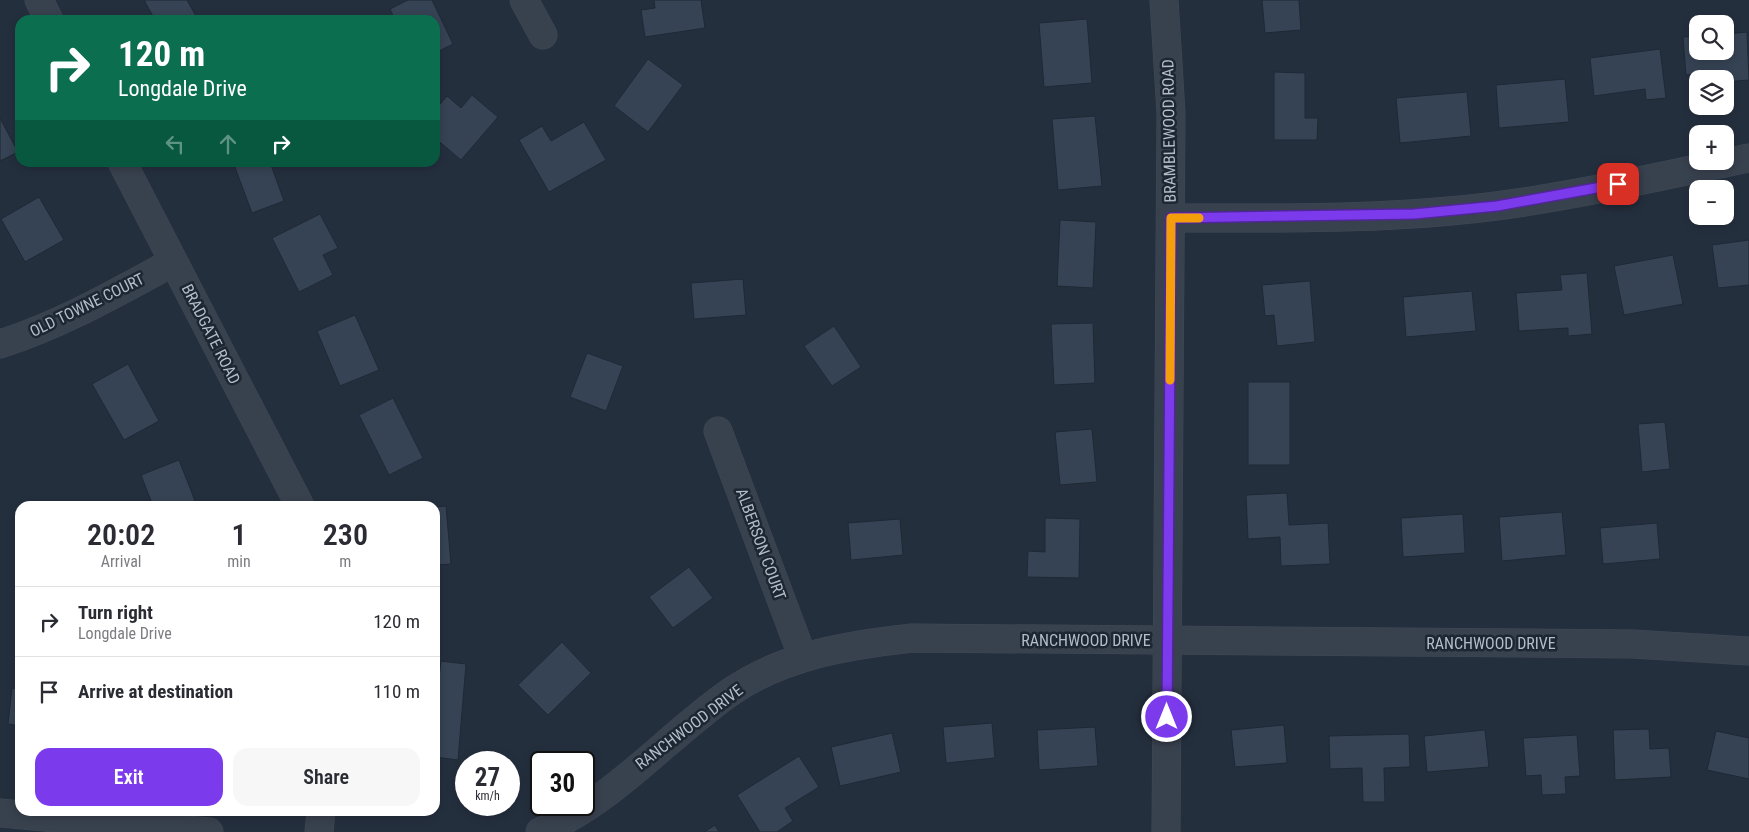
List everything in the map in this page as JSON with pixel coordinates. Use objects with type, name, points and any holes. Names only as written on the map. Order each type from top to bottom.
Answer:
[{"type":"street","points":[[38,0],[46,15]]},
{"type":"street","points":[[524,0],[543,35]]},
{"type":"street","name":"BRAMBLEWOOD ROAD","points":[[1164,0],[1171,113],[1166,832]]},
{"type":"street","points":[[1171,218],[1274,218],[1432,212],[1534,200],[1749,158]]},
{"type":"street","name":"BRADGATE ROAD","points":[[125,167],[297,501]]},
{"type":"street","name":"OLD TOWNE COURT","points":[[0,344],[35,333],[83,311],[173,262]]},
{"type":"street","name":"ALBERSON COURT","points":[[718,431],[803,658]]},
{"type":"street","name":"RANCHWOOD DRIVE","points":[[540,832],[556,825],[590,804],[732,691],[773,669],[803,658],[855,644],[912,638],[1168,640],[1633,644],[1749,651]]},
{"type":"street","points":[[0,814],[15,815]]},
{"type":"street","points":[[23,816],[209,832]]},
{"type":"street","points":[[319,832],[321,816]]},
{"type":"building","points":[[144,0],[187,0],[195,15],[152,15]]},
{"type":"building","points":[[408,0],[432,0],[439,15],[393,15],[390,9]]},
{"type":"building","points":[[654,0],[701,0],[705,28],[645,37],[641,10],[655,8]]},
{"type":"building","points":[[1262,0],[1299,0],[1301,30],[1265,33]]},
{"type":"building","points":[[440,17],[453,44],[440,50]]},
{"type":"building","points":[[1087,19],[1092,83],[1044,87],[1039,23]]},
{"type":"building","points":[[1747,32],[1749,80],[1734,81],[1734,70],[1689,70],[1689,75],[1686,75],[1683,37],[1689,37],[1689,60],[1734,60],[1734,33]]},
{"type":"building","points":[[1660,49],[1666,98],[1646,100],[1645,89],[1594,96],[1590,58]]},
{"type":"building","points":[[648,59],[683,85],[648,132],[614,106]]},
{"type":"building","points":[[1274,72],[1305,73],[1305,118],[1318,118],[1317,140],[1274,140]]},
{"type":"building","points":[[1565,79],[1569,122],[1499,128],[1496,85]]},
{"type":"building","points":[[1467,92],[1471,136],[1400,143],[1396,98]]},
{"type":"building","points":[[472,95],[498,117],[461,160],[440,142],[440,104],[447,96],[461,108]]},
{"type":"building","points":[[1095,116],[1102,186],[1058,190],[1052,119]]},
{"type":"building","points":[[0,118],[15,146],[15,154],[0,161]]},
{"type":"building","points":[[584,122],[606,160],[549,192],[519,140],[542,126],[551,141]]},
{"type":"building","points":[[235,167],[272,167],[284,201],[252,213]]},
{"type":"building","points":[[39,197],[64,240],[25,262],[1,219]]},
{"type":"building","points":[[320,214],[338,248],[323,255],[333,275],[299,292],[272,238]]},
{"type":"building","points":[[1060,220],[1096,222],[1093,288],[1057,286]]},
{"type":"building","points":[[1749,240],[1749,285],[1718,288],[1712,245]]},
{"type":"building","points":[[1673,255],[1683,304],[1624,315],[1614,266]]},
{"type":"building","points":[[1587,273],[1592,334],[1568,336],[1568,328],[1519,331],[1516,293],[1562,290],[1560,275]]},
{"type":"building","points":[[743,279],[746,315],[694,319],[691,283]]},
{"type":"building","points":[[1310,281],[1315,342],[1277,346],[1274,315],[1265,316],[1262,285]]},
{"type":"building","points":[[1472,291],[1476,331],[1406,337],[1403,297]]},
{"type":"building","points":[[355,315],[379,370],[340,386],[317,331]]},
{"type":"building","points":[[1093,323],[1095,383],[1054,385],[1051,324]]},
{"type":"building","points":[[834,326],[861,367],[832,386],[804,346]]},
{"type":"building","points":[[587,353],[623,366],[606,411],[570,397]]},
{"type":"building","points":[[128,364],[159,421],[124,440],[92,384]]},
{"type":"building","points":[[1248,382],[1290,382],[1290,465],[1248,465]]},
{"type":"building","points":[[393,398],[423,458],[389,475],[359,415]]},
{"type":"building","points":[[1665,422],[1670,469],[1642,472],[1638,424]]},
{"type":"building","points":[[1092,429],[1097,482],[1060,485],[1055,432]]},
{"type":"building","points":[[179,460],[195,501],[151,501],[141,475]]},
{"type":"building","points":[[1287,493],[1289,525],[1328,523],[1330,564],[1281,566],[1280,537],[1248,539],[1246,495]]},
{"type":"building","points":[[446,506],[451,564],[440,565],[440,507]]},
{"type":"building","points":[[1562,512],[1566,555],[1502,561],[1499,517]]},
{"type":"building","points":[[1463,514],[1465,553],[1403,557],[1401,518]]},
{"type":"building","points":[[1045,518],[1080,519],[1079,578],[1027,577],[1028,551],[1045,552]]},
{"type":"building","points":[[900,519],[903,555],[851,560],[848,523]]},
{"type":"building","points":[[1657,523],[1660,559],[1603,564],[1600,528]]},
{"type":"building","points":[[689,567],[713,598],[673,628],[649,597]]},
{"type":"building","points":[[562,642],[591,673],[548,715],[518,685]]},
{"type":"building","points":[[441,661],[466,664],[459,751],[455,751],[455,760],[440,758]]},
{"type":"building","points":[[12,688],[15,688],[15,725],[8,724]]},
{"type":"building","points":[[992,723],[995,758],[946,763],[943,727]]},
{"type":"building","points":[[1284,725],[1287,763],[1235,767],[1231,730]]},
{"type":"building","points":[[1095,727],[1098,766],[1039,770],[1037,730]]},
{"type":"building","points":[[1649,729],[1650,749],[1669,748],[1671,777],[1615,780],[1613,730]]},
{"type":"building","points":[[1485,730],[1489,767],[1427,772],[1424,736]]},
{"type":"building","points":[[1716,731],[1749,738],[1749,779],[1707,770]]},
{"type":"building","points":[[892,733],[901,772],[840,786],[831,747]]},
{"type":"building","points":[[1409,734],[1410,767],[1384,768],[1385,802],[1363,802],[1362,768],[1330,769],[1329,736]]},
{"type":"building","points":[[1577,735],[1580,776],[1565,777],[1566,794],[1542,795],[1541,775],[1526,776],[1523,738]]},
{"type":"building","points":[[799,756],[819,787],[785,808],[793,821],[777,832],[760,832],[737,795]]},
{"type":"building","points":[[715,825],[719,832],[704,832]]},
{"type":"slow traffic","points":[[1170,380],[1171,218],[1199,218]]},
{"type":"route","points":[[1167,717],[1171,218],[1274,218],[1414,214],[1497,206],[1618,184]]}]
